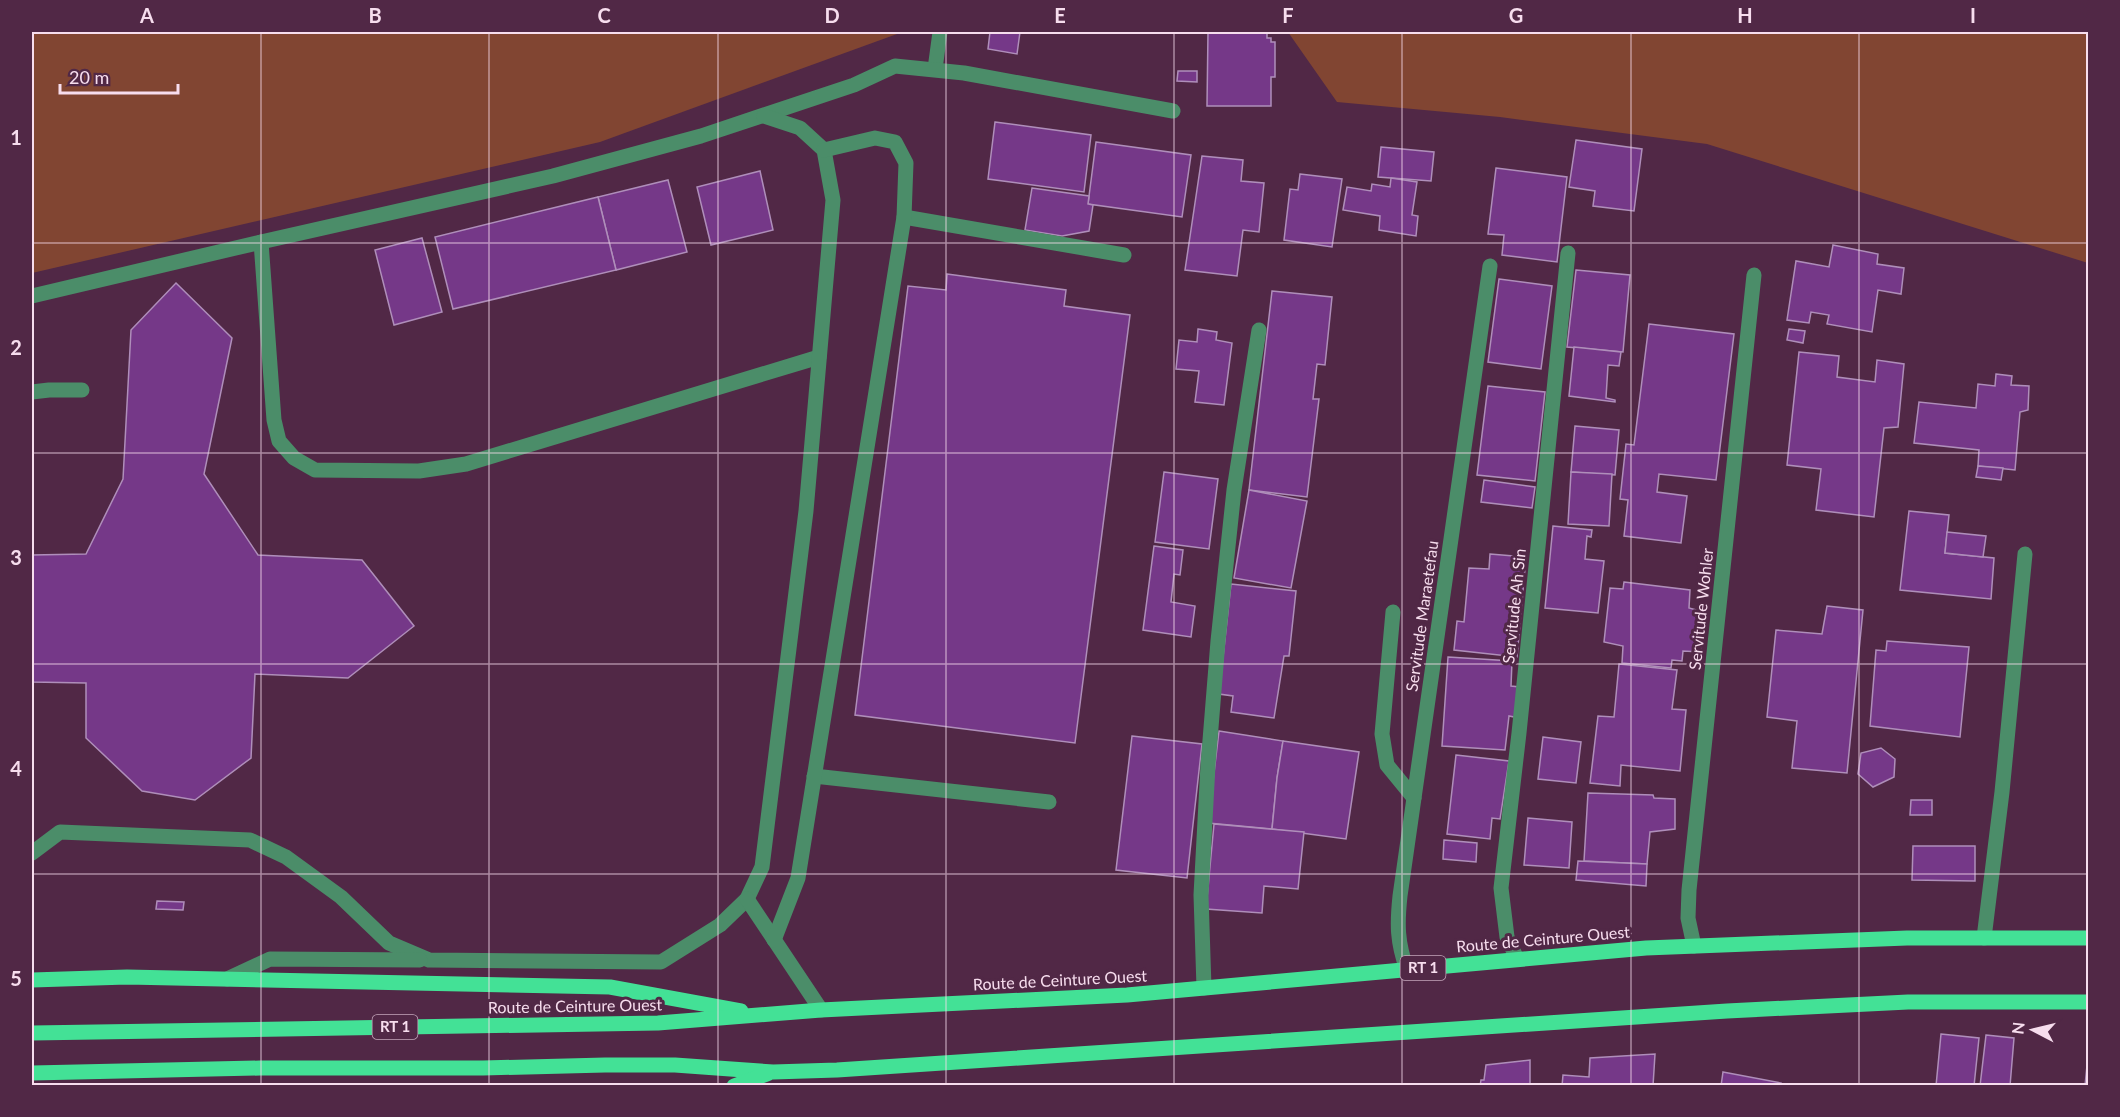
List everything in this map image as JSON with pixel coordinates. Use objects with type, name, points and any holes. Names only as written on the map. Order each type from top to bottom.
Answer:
[{"type":"main road","name":"Route de Ceinture Ouest","points":[[32,1034],[648,1024],[821,1010],[1127,995],[1646,948],[1907,938],[2088,938]]},
{"type":"main road","points":[[32,980],[127,977],[610,987],[758,1014]]},
{"type":"main road","points":[[32,1073],[260,1068],[483,1068],[605,1065],[675,1065],[773,1072],[837,1070],[1727,1011],[1908,1002],[2088,1002]]},
{"type":"main road","points":[[734,1086],[773,1072]]},
{"type":"street","points":[[935,69],[940,32]]},
{"type":"street","points":[[32,296],[553,176],[701,136],[764,116],[854,85],[895,66],[935,69],[1068,90],[1173,111]]},
{"type":"street","points":[[227,980],[270,958],[661,962],[720,925],[747,899],[762,867],[806,511],[833,200],[824,150],[800,128],[764,116]]},
{"type":"street","points":[[774,940],[798,878],[904,217],[906,164],[895,142],[874,138],[824,150]]},
{"type":"street","points":[[904,217],[1124,255]]},
{"type":"street","points":[[261,242],[276,430],[279,441],[294,458],[315,470],[419,471],[466,464],[819,357]]},
{"type":"street","name":"Servitude Ah Sin","points":[[1517,959],[1507,937],[1501,888],[1521,722],[1568,253]]},
{"type":"street","name":"Servitude Maraetefau","points":[[1407,969],[1400,951],[1397,929],[1400,896],[1490,266]]},
{"type":"street","name":"Servitude Wohler","points":[[1694,946],[1688,918],[1689,890],[1754,275]]},
{"type":"street","points":[[1204,988],[1201,895],[1218,641],[1234,490],[1259,330]]},
{"type":"street","points":[[32,392],[82,390]]},
{"type":"street","points":[[1984,938],[2003,780],[2025,554]]},
{"type":"street","points":[[1393,612],[1382,734],[1387,765],[1414,798]]},
{"type":"street","points":[[814,776],[1049,802]]},
{"type":"street","points":[[32,853],[60,832],[250,840],[286,857],[332,891],[388,943],[429,960]]},
{"type":"street","points":[[747,899],[821,1010]]},
{"type":"shaded area","points":[[32,32],[898,32],[600,142],[32,273]]},
{"type":"shaded area","points":[[1288,32],[2088,32],[2088,263],[1707,144],[1500,117],[1337,102]]},
{"type":"building","points":[[990,32],[1020,32],[1017,54],[988,49]]},
{"type":"building","points":[[1208,32],[1267,32],[1267,38],[1275,42],[1275,77],[1271,77],[1271,106],[1207,106]]},
{"type":"building","points":[[1178,71],[1197,71],[1197,82],[1177,81]]},
{"type":"building","points":[[995,122],[1091,135],[1084,192],[988,179]]},
{"type":"building","points":[[1576,140],[1642,149],[1634,211],[1593,206],[1595,191],[1569,187]]},
{"type":"building","points":[[1096,142],[1191,155],[1182,217],[1088,204]]},
{"type":"building","points":[[1381,147],[1434,152],[1431,181],[1378,177]]},
{"type":"building","points":[[1202,156],[1243,160],[1241,181],[1264,183],[1259,232],[1243,230],[1237,276],[1185,270]]},
{"type":"building","points":[[1496,168],[1567,177],[1557,262],[1502,255],[1504,235],[1488,234]]},
{"type":"building","points":[[760,171],[773,230],[711,245],[697,187]]},
{"type":"building","points":[[1300,174],[1342,179],[1332,247],[1284,240],[1290,189],[1298,190]]},
{"type":"building","points":[[1391,178],[1417,182],[1412,215],[1418,216],[1416,236],[1379,230],[1380,216],[1343,210],[1347,187],[1371,191],[1372,184],[1390,187]]},
{"type":"building","points":[[668,180],[687,252],[616,270],[598,197]]},
{"type":"building","points":[[1032,188],[1089,196],[1088,204],[1093,205],[1089,231],[1062,236],[1025,230]]},
{"type":"building","points":[[598,197],[616,270],[453,309],[435,237]]},
{"type":"building","points":[[422,238],[442,312],[394,325],[375,250]]},
{"type":"building","points":[[1833,245],[1878,254],[1877,264],[1904,268],[1901,294],[1878,290],[1872,332],[1827,324],[1829,315],[1811,312],[1809,323],[1787,320],[1796,261],[1829,267]]},
{"type":"building","points":[[1576,270],[1630,275],[1623,352],[1567,347]]},
{"type":"building","points":[[947,274],[1066,290],[1064,306],[1130,315],[1075,743],[855,715],[908,286],[946,290]]},
{"type":"building","points":[[1499,279],[1552,286],[1541,369],[1488,362]]},
{"type":"building","points":[[176,283],[232,338],[204,474],[258,555],[362,560],[414,626],[348,678],[255,674],[251,758],[195,800],[142,791],[86,738],[86,683],[32,682],[32,555],[86,554],[123,479],[131,330]]},
{"type":"building","points":[[1272,291],[1332,297],[1325,365],[1317,364],[1313,399],[1319,399],[1307,497],[1249,490]]},
{"type":"building","points":[[1649,324],[1734,334],[1716,480],[1659,474],[1657,492],[1687,496],[1681,543],[1624,536],[1628,500],[1620,499],[1626,444],[1634,445]]},
{"type":"building","points":[[1198,329],[1217,332],[1216,340],[1232,343],[1224,405],[1195,402],[1199,371],[1176,369],[1179,340],[1197,342]]},
{"type":"building","points":[[1789,329],[1805,331],[1803,343],[1787,340]]},
{"type":"building","points":[[1574,347],[1621,352],[1619,366],[1608,365],[1606,398],[1615,400],[1615,402],[1569,396]]},
{"type":"building","points":[[1799,352],[1839,356],[1837,377],[1875,382],[1877,360],[1904,364],[1898,427],[1884,428],[1874,517],[1816,510],[1821,469],[1787,465]]},
{"type":"building","points":[[1996,374],[2012,376],[2011,385],[2029,386],[2028,410],[2020,412],[2015,470],[1978,466],[1979,450],[1914,443],[1919,402],[1976,408],[1978,384],[1995,386]]},
{"type":"building","points":[[1488,386],[1545,392],[1535,481],[1477,475]]},
{"type":"building","points":[[1575,426],[1619,430],[1615,475],[1571,472]]},
{"type":"building","points":[[1978,466],[2003,468],[2001,480],[1976,477]]},
{"type":"building","points":[[1164,472],[1218,479],[1209,549],[1155,542]]},
{"type":"building","points":[[1571,472],[1612,474],[1609,526],[1568,524]]},
{"type":"building","points":[[1484,480],[1535,487],[1532,508],[1481,502]]},
{"type":"building","points":[[1249,490],[1307,501],[1291,588],[1234,578]]},
{"type":"building","points":[[1909,511],[1949,515],[1945,553],[1994,558],[1991,599],[1900,590]]},
{"type":"building","points":[[1553,526],[1592,530],[1591,537],[1587,536],[1585,559],[1604,561],[1598,613],[1545,608]]},
{"type":"building","points":[[1947,532],[1986,536],[1983,557],[1945,553]]},
{"type":"building","points":[[1154,546],[1183,550],[1180,575],[1174,574],[1171,602],[1195,606],[1191,637],[1143,630]]},
{"type":"building","points":[[1490,554],[1526,557],[1517,657],[1454,650],[1457,621],[1464,622],[1469,568],[1489,569]]},
{"type":"building","points":[[1624,582],[1690,590],[1689,608],[1704,612],[1701,652],[1683,651],[1682,661],[1672,660],[1671,668],[1622,663],[1623,646],[1604,642],[1610,588],[1623,589]]},
{"type":"building","points":[[1231,584],[1296,591],[1289,656],[1284,656],[1274,718],[1231,712],[1233,696],[1219,694]]},
{"type":"building","points":[[1827,606],[1863,610],[1847,773],[1792,768],[1797,721],[1767,717],[1776,630],[1822,634]]},
{"type":"building","points":[[1887,641],[1969,647],[1960,737],[1870,726],[1876,650],[1886,651]]},
{"type":"building","points":[[1448,657],[1512,661],[1511,686],[1520,687],[1519,718],[1509,716],[1505,750],[1442,746]]},
{"type":"building","points":[[1619,664],[1677,670],[1672,709],[1686,710],[1680,771],[1621,765],[1620,786],[1590,783],[1598,716],[1614,717]]},
{"type":"building","points":[[1219,731],[1283,741],[1272,829],[1208,823]]},
{"type":"building","points":[[1132,736],[1202,744],[1187,878],[1116,870]]},
{"type":"building","points":[[1543,737],[1581,742],[1576,783],[1538,779]]},
{"type":"building","points":[[1283,741],[1359,752],[1346,839],[1272,829]]},
{"type":"building","points":[[1881,748],[1895,759],[1894,777],[1873,787],[1858,774],[1861,753]]},
{"type":"building","points":[[1456,755],[1509,761],[1500,819],[1492,818],[1490,839],[1447,834]]},
{"type":"building","points":[[1588,793],[1653,795],[1654,798],[1675,799],[1675,829],[1650,832],[1647,864],[1584,861]]},
{"type":"building","points":[[1911,800],[1932,800],[1932,815],[1910,815]]},
{"type":"building","points":[[1528,818],[1572,822],[1569,868],[1524,865]]},
{"type":"building","points":[[1214,824],[1304,832],[1298,889],[1264,886],[1262,913],[1206,909]]},
{"type":"building","points":[[1444,840],[1477,843],[1476,862],[1443,859]]},
{"type":"building","points":[[1913,846],[1975,846],[1975,881],[1912,880]]},
{"type":"building","points":[[1578,861],[1647,864],[1646,886],[1576,880]]},
{"type":"building","points":[[157,901],[184,902],[183,910],[156,909]]},
{"type":"building","points":[[1941,1034],[1979,1038],[1974,1086],[1936,1086]]},
{"type":"building","points":[[1986,1035],[2014,1038],[2010,1086],[1980,1086]]},
{"type":"building","points":[[1655,1054],[1653,1086],[1562,1086],[1563,1075],[1589,1077],[1590,1058]]},
{"type":"building","points":[[2088,1055],[2088,1086],[2085,1086]]},
{"type":"building","points":[[1530,1060],[1530,1084],[1538,1086],[1480,1086],[1481,1080],[1484,1080],[1486,1065]]},
{"type":"building","points":[[1723,1072],[1781,1083],[1780,1086],[1721,1086]]},
{"type":"building","points":[[1211,1084],[1246,1085],[1211,1086]]}]
